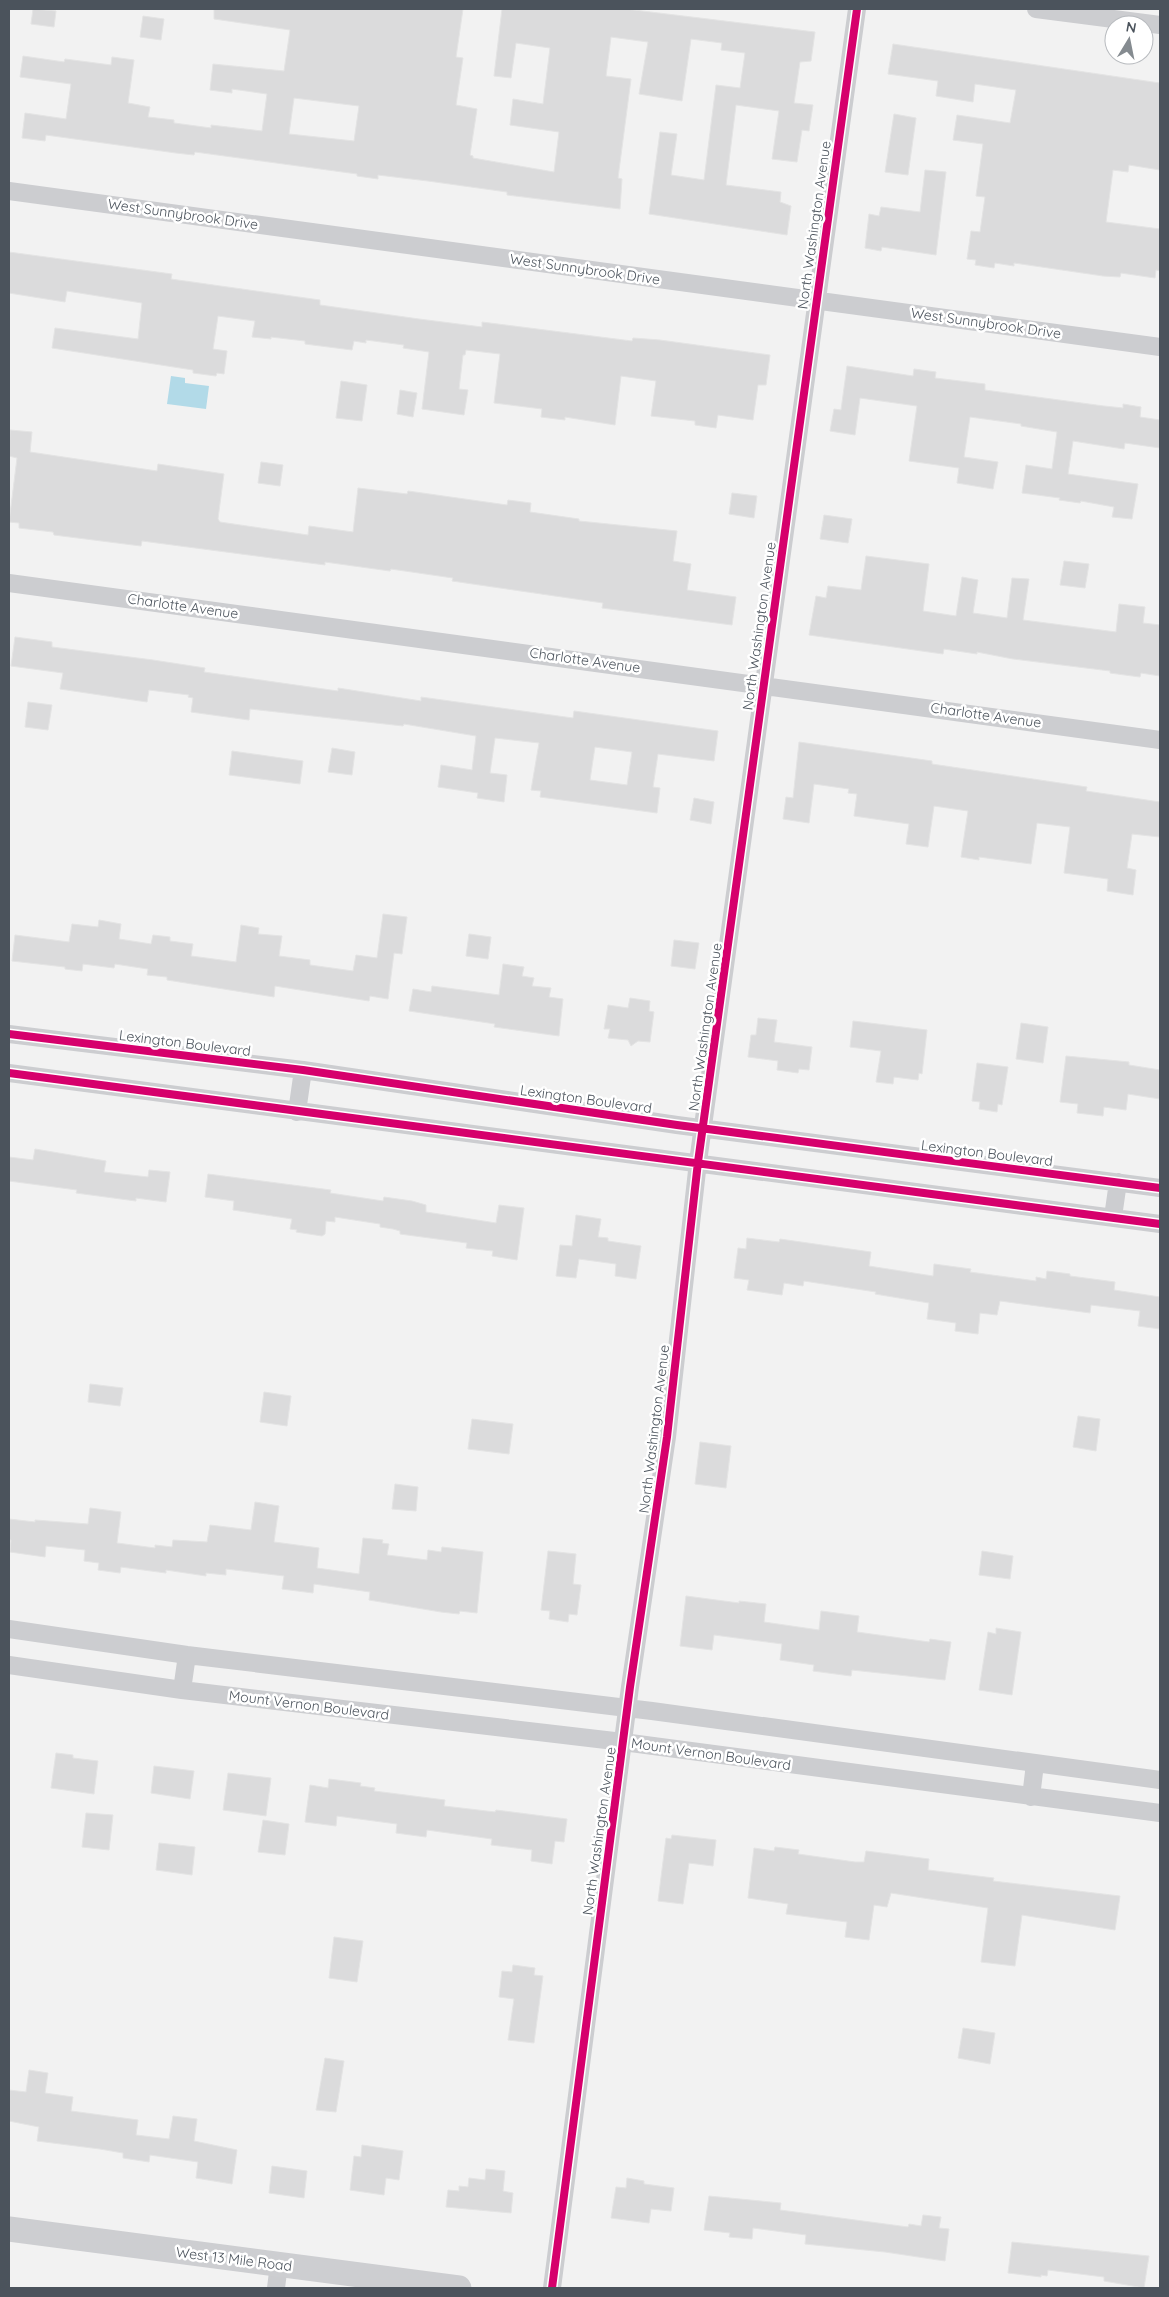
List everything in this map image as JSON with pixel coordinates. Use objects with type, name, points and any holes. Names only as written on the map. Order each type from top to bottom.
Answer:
[{"type":"main road","name":"West 13 Mile Road","points":[[9,2230],[277,2276],[459,2288]]},
{"type":"street","name":"North Washington Avenue","points":[[552,2288],[628,1709],[667,1437],[698,1162],[742,855],[763,684],[857,9]]},
{"type":"street","points":[[1036,9],[1160,25]]},
{"type":"street","name":"West Sunnybrook Drive","points":[[9,191],[1160,347]]},
{"type":"street","name":"Charlotte Avenue","points":[[9,583],[763,684],[1160,740]]},
{"type":"street","name":"Lexington Boulevard","points":[[9,1034],[303,1070],[703,1129],[1160,1188]]},
{"type":"street","points":[[297,1112],[303,1070]]},
{"type":"street","points":[[9,1073],[1160,1224]]},
{"type":"street","points":[[1113,1217],[1118,1182]]},
{"type":"street","points":[[9,1630],[187,1655],[628,1709],[1160,1780]]},
{"type":"street","points":[[182,1690],[187,1655]]},
{"type":"street","name":"Mount Vernon Boulevard","points":[[9,1666],[182,1690],[624,1742],[1160,1813]]},
{"type":"street","points":[[1030,1797],[1035,1764]]},
{"type":"water","points":[[171,376],[185,378],[185,383],[209,386],[206,409],[167,404]]},
{"type":"building","points":[[33,9],[56,11],[54,27],[31,24]]},
{"type":"building","points":[[214,9],[463,9],[456,57],[463,58],[456,105],[477,109],[470,155],[473,158],[554,172],[559,132],[510,125],[513,99],[543,104],[550,48],[516,43],[511,78],[494,76],[502,9],[626,9],[815,32],[811,61],[800,62],[794,103],[813,105],[809,131],[802,130],[797,162],[772,159],[779,111],[736,105],[726,185],[781,192],[780,202],[791,206],[787,235],[649,214],[660,132],[677,134],[671,175],[704,180],[716,85],[740,88],[745,53],[721,50],[722,43],[691,39],[682,101],[639,94],[648,42],[611,37],[606,76],[631,79],[618,178],[622,179],[620,209],[507,195],[507,192],[428,181],[378,175],[378,179],[357,176],[357,174],[195,152],[194,155],[176,153],[46,135],[45,141],[22,138],[25,113],[66,119],[71,84],[20,77],[23,56],[64,62],[65,59],[111,65],[112,57],[134,60],[128,103],[150,107],[148,117],[174,120],[174,123],[211,128],[211,125],[262,131],[267,94],[232,89],[232,93],[210,90],[213,64],[284,71],[290,30],[214,19]],"holes":[[[294,98],[359,106],[354,141],[289,134]]]},
{"type":"building","points":[[143,16],[164,19],[161,40],[140,37]]},
{"type":"building","points":[[893,44],[1160,83],[1160,170],[1129,165],[1128,172],[1113,170],[1106,222],[1160,229],[1160,271],[1156,270],[1155,278],[1121,273],[1120,277],[1103,276],[1014,263],[1014,266],[995,263],[994,268],[975,265],[976,260],[967,259],[971,231],[980,232],[985,197],[976,196],[983,144],[953,140],[957,115],[1010,123],[1016,90],[975,84],[973,102],[936,96],[938,81],[888,74]]},
{"type":"building","points":[[894,114],[916,118],[908,175],[885,172]]},
{"type":"building","points":[[925,170],[946,172],[936,255],[882,247],[881,251],[865,248],[869,214],[879,216],[881,207],[920,212]]},
{"type":"building","points":[[9,252],[172,274],[171,279],[320,300],[320,305],[419,319],[482,327],[482,322],[632,341],[633,338],[660,340],[770,355],[766,385],[758,385],[753,420],[718,415],[716,428],[695,425],[695,421],[651,416],[656,381],[621,376],[615,425],[565,417],[565,420],[541,417],[542,409],[494,403],[500,354],[466,350],[465,355],[463,355],[459,389],[468,390],[464,415],[422,409],[429,352],[403,348],[404,345],[366,340],[366,343],[354,341],[352,350],[305,344],[305,341],[252,337],[255,321],[218,316],[213,349],[227,351],[224,374],[217,373],[216,376],[193,373],[193,370],[52,348],[55,328],[138,339],[142,303],[67,291],[65,302],[9,293]]},
{"type":"building","points":[[847,366],[913,376],[914,369],[936,372],[935,378],[985,384],[985,390],[1104,406],[1123,408],[1123,404],[1141,407],[1140,417],[1160,420],[1160,448],[1125,443],[1124,449],[1073,441],[1068,474],[1138,484],[1132,519],[1112,517],[1114,507],[1022,493],[1026,465],[1052,469],[1057,432],[1021,426],[1021,424],[970,417],[964,457],[998,462],[993,489],[957,483],[959,468],[909,461],[917,406],[860,398],[855,435],[830,431],[834,409],[841,410]]},
{"type":"building","points":[[341,381],[367,385],[362,421],[336,418]]},
{"type":"building","points":[[400,390],[417,393],[413,417],[397,414]]},
{"type":"building","points":[[10,430],[32,432],[30,452],[157,471],[158,464],[224,474],[218,519],[220,522],[308,535],[309,526],[353,532],[358,488],[407,494],[408,491],[507,505],[508,500],[531,503],[530,512],[579,519],[579,521],[677,531],[673,561],[691,564],[687,590],[736,597],[732,625],[602,608],[603,603],[452,581],[453,578],[391,569],[390,571],[325,562],[325,565],[142,541],[141,546],[54,535],[53,532],[19,528],[19,523],[9,522],[17,458],[9,456]]},
{"type":"building","points":[[261,462],[283,465],[280,486],[258,483]]},
{"type":"building","points":[[732,493],[757,496],[754,518],[729,514]]},
{"type":"building","points":[[824,515],[852,519],[848,543],[820,539]]},
{"type":"building","points":[[866,556],[929,564],[923,611],[956,616],[962,577],[978,580],[973,613],[1007,618],[1012,578],[1029,579],[1023,620],[1116,632],[1119,604],[1145,607],[1143,623],[1160,625],[1160,676],[1141,673],[1140,677],[977,652],[977,654],[944,649],[943,654],[809,635],[816,596],[826,598],[828,586],[861,590]]},
{"type":"building","points":[[1064,561],[1089,564],[1085,588],[1060,585]]},
{"type":"building","points":[[15,637],[52,642],[52,647],[205,668],[204,672],[338,691],[338,688],[421,701],[421,697],[573,718],[574,711],[718,731],[714,761],[658,754],[653,787],[660,788],[657,813],[540,797],[541,791],[531,790],[539,743],[495,738],[490,773],[507,775],[504,802],[477,798],[478,793],[438,787],[441,765],[472,770],[476,736],[404,724],[403,726],[250,709],[249,720],[191,712],[193,698],[188,697],[189,695],[149,690],[147,702],[60,689],[63,673],[11,666]],"holes":[[[595,747],[632,752],[627,785],[590,780]]]},
{"type":"building","points":[[28,702],[52,705],[48,730],[25,727]]},
{"type":"building","points":[[799,742],[932,761],[932,764],[1087,787],[1086,791],[1160,802],[1160,837],[1132,834],[1127,868],[1136,870],[1133,895],[1107,891],[1108,879],[1064,873],[1070,827],[1037,823],[1031,864],[979,857],[979,860],[961,857],[968,811],[934,806],[928,847],[906,844],[909,824],[854,816],[857,794],[848,793],[849,789],[814,784],[809,823],[783,819],[786,797],[793,798]]},
{"type":"building","points":[[332,748],[355,752],[352,775],[328,772]]},
{"type":"building","points":[[232,751],[303,761],[300,784],[229,775]]},
{"type":"building","points":[[694,798],[714,802],[711,824],[690,820]]},
{"type":"building","points":[[383,914],[407,917],[402,954],[394,953],[388,999],[370,996],[369,1001],[275,986],[274,997],[167,980],[167,977],[147,975],[148,969],[115,964],[114,968],[83,964],[82,971],[65,969],[65,967],[12,961],[15,935],[69,942],[72,924],[98,927],[99,920],[121,924],[119,939],[151,944],[153,935],[170,937],[170,941],[193,944],[191,956],[236,962],[241,925],[259,928],[258,934],[282,936],[279,956],[310,960],[310,965],[353,971],[356,955],[377,958]]},
{"type":"building","points":[[469,934],[491,937],[488,959],[466,956]]},
{"type":"building","points":[[674,940],[699,943],[695,969],[671,966]]},
{"type":"building","points":[[503,964],[524,967],[522,976],[534,978],[532,986],[551,988],[549,997],[563,999],[559,1036],[494,1027],[495,1024],[409,1011],[413,989],[431,992],[432,986],[499,995]]},
{"type":"building","points":[[630,998],[650,1001],[649,1011],[654,1012],[650,1042],[638,1041],[631,1046],[628,1040],[608,1038],[610,1029],[604,1029],[608,1005],[628,1008]]},
{"type":"building","points":[[758,1018],[777,1020],[774,1042],[812,1047],[809,1070],[799,1069],[798,1073],[777,1070],[778,1061],[748,1057],[751,1035],[756,1035]]},
{"type":"building","points":[[853,1021],[927,1030],[922,1074],[919,1073],[918,1080],[894,1077],[893,1084],[876,1082],[881,1051],[850,1047]]},
{"type":"building","points":[[1021,1023],[1048,1027],[1043,1063],[1016,1059]]},
{"type":"building","points":[[1066,1056],[1129,1062],[1129,1065],[1160,1070],[1160,1099],[1128,1094],[1126,1110],[1104,1107],[1103,1116],[1077,1113],[1078,1104],[1060,1102]]},
{"type":"building","points":[[977,1063],[1008,1067],[1002,1105],[998,1104],[997,1112],[979,1109],[980,1102],[972,1101]]},
{"type":"building","points":[[35,1149],[106,1161],[104,1172],[148,1177],[149,1170],[170,1172],[166,1202],[136,1198],[136,1201],[76,1193],[77,1190],[9,1181],[9,1157],[33,1160]]},
{"type":"building","points":[[208,1174],[331,1190],[330,1193],[383,1201],[384,1197],[412,1201],[426,1205],[426,1212],[496,1223],[499,1205],[524,1208],[517,1260],[492,1256],[493,1251],[466,1248],[467,1243],[400,1234],[400,1231],[380,1227],[380,1224],[335,1217],[335,1222],[326,1221],[325,1234],[322,1236],[296,1232],[297,1230],[290,1229],[292,1219],[233,1210],[234,1201],[205,1197]]},
{"type":"building","points":[[576,1215],[601,1219],[598,1237],[608,1238],[608,1241],[641,1246],[636,1279],[615,1276],[616,1264],[579,1259],[576,1278],[556,1276],[560,1245],[572,1246]]},
{"type":"building","points":[[747,1238],[779,1242],[780,1239],[871,1252],[869,1266],[933,1276],[934,1264],[971,1269],[970,1272],[1036,1281],[1036,1277],[1046,1279],[1047,1271],[1115,1282],[1114,1290],[1160,1297],[1160,1329],[1138,1326],[1140,1311],[1091,1305],[1090,1313],[1000,1301],[997,1315],[980,1313],[978,1334],[955,1331],[956,1323],[927,1319],[929,1303],[875,1294],[876,1292],[804,1281],[803,1286],[784,1283],[782,1295],[747,1290],[749,1280],[734,1278],[738,1248],[746,1249]]},
{"type":"building","points":[[90,1384],[123,1388],[120,1406],[88,1402]]},
{"type":"building","points":[[264,1392],[291,1396],[287,1426],[260,1422]]},
{"type":"building","points":[[1078,1416],[1100,1419],[1096,1451],[1073,1447]]},
{"type":"building","points":[[472,1419],[513,1424],[509,1454],[468,1449]]},
{"type":"building","points":[[700,1442],[731,1446],[726,1488],[695,1484]]},
{"type":"building","points":[[395,1484],[418,1487],[416,1511],[392,1509]]},
{"type":"building","points":[[255,1502],[279,1506],[274,1542],[319,1548],[317,1568],[359,1574],[363,1538],[383,1540],[382,1543],[389,1544],[387,1555],[427,1560],[428,1550],[441,1552],[442,1547],[483,1552],[477,1613],[460,1611],[459,1614],[441,1612],[369,1600],[370,1592],[314,1584],[313,1593],[282,1589],[284,1576],[226,1569],[226,1575],[206,1573],[206,1576],[166,1570],[166,1573],[121,1567],[120,1573],[98,1570],[99,1563],[84,1561],[85,1550],[46,1546],[45,1557],[10,1552],[9,1519],[88,1524],[90,1508],[121,1512],[117,1543],[155,1548],[155,1545],[172,1547],[173,1540],[207,1542],[210,1525],[251,1530]]},
{"type":"building","points":[[548,1551],[576,1554],[573,1584],[581,1585],[577,1615],[569,1614],[568,1622],[549,1619],[550,1611],[541,1610]]},
{"type":"building","points":[[982,1551],[1013,1556],[1010,1579],[979,1575]]},
{"type":"building","points":[[686,1596],[739,1603],[739,1601],[766,1604],[764,1622],[819,1630],[821,1611],[859,1616],[857,1632],[929,1642],[930,1639],[951,1642],[945,1680],[852,1670],[851,1676],[813,1671],[814,1665],[780,1660],[782,1644],[714,1635],[712,1650],[680,1646]]},
{"type":"building","points":[[996,1628],[1021,1632],[1012,1695],[979,1690],[988,1632],[996,1634]]},
{"type":"building","points":[[56,1753],[73,1755],[73,1758],[98,1761],[94,1794],[51,1788]]},
{"type":"building","points":[[154,1766],[194,1771],[190,1799],[151,1793]]},
{"type":"building","points":[[228,1773],[271,1778],[266,1816],[223,1810]]},
{"type":"building","points":[[329,1779],[361,1783],[360,1786],[375,1788],[374,1791],[445,1800],[444,1806],[567,1819],[564,1842],[555,1841],[552,1864],[531,1861],[532,1850],[491,1845],[492,1839],[427,1830],[426,1837],[396,1833],[397,1824],[337,1816],[336,1826],[305,1822],[310,1785],[328,1788]]},
{"type":"building","points":[[86,1813],[113,1815],[109,1850],[82,1847]]},
{"type":"building","points":[[263,1820],[289,1824],[285,1855],[258,1852]]},
{"type":"building","points":[[672,1835],[716,1840],[713,1866],[689,1863],[683,1904],[658,1901],[666,1838],[671,1839]]},
{"type":"building","points":[[159,1843],[195,1847],[192,1875],[156,1870]]},
{"type":"building","points":[[775,1847],[799,1850],[798,1854],[855,1862],[864,1862],[866,1851],[929,1859],[928,1870],[994,1878],[993,1881],[1120,1896],[1115,1930],[1022,1915],[1015,1966],[981,1962],[988,1908],[891,1893],[887,1907],[874,1905],[869,1940],[845,1937],[847,1922],[786,1914],[788,1904],[748,1898],[754,1848],[774,1851]]},
{"type":"building","points":[[334,1937],[363,1941],[357,1982],[329,1978]]},
{"type":"building","points":[[513,1965],[535,1968],[534,1975],[543,1976],[534,2043],[508,2040],[514,1999],[499,1997],[502,1971],[512,1972]]},
{"type":"building","points":[[963,2028],[995,2033],[990,2064],[958,2058]]},
{"type":"building","points":[[325,2058],[344,2061],[336,2112],[316,2110]]},
{"type":"building","points":[[29,2070],[48,2073],[45,2093],[73,2097],[71,2111],[138,2120],[136,2135],[169,2139],[173,2116],[197,2119],[194,2141],[237,2150],[232,2184],[196,2178],[198,2162],[150,2155],[149,2162],[123,2158],[123,2153],[37,2141],[39,2127],[9,2121],[9,2090],[26,2092]]},
{"type":"building","points":[[362,2145],[403,2151],[399,2180],[386,2178],[384,2195],[350,2190],[354,2156],[361,2157]]},
{"type":"building","points":[[272,2166],[307,2171],[304,2198],[269,2193]]},
{"type":"building","points":[[486,2169],[505,2171],[503,2191],[513,2193],[511,2213],[446,2207],[448,2190],[459,2191],[459,2186],[468,2187],[469,2178],[485,2180]]},
{"type":"building","points":[[627,2178],[644,2181],[644,2184],[674,2188],[671,2211],[651,2209],[649,2223],[611,2218],[616,2187],[626,2188]]},
{"type":"building","points":[[709,2196],[781,2203],[780,2210],[908,2227],[909,2224],[921,2226],[923,2215],[941,2217],[939,2228],[949,2229],[945,2261],[885,2252],[805,2244],[806,2235],[753,2228],[752,2239],[729,2237],[730,2233],[704,2230]]},
{"type":"building","points":[[1012,2242],[1149,2256],[1144,2288],[1104,2281],[1104,2277],[1048,2270],[1047,2276],[1041,2275],[1041,2277],[1008,2273]]},
{"type":"cycle path","points":[[552,2288],[630,1687],[667,1437],[698,1162],[857,9]]},
{"type":"cycle path","points":[[9,1034],[303,1070],[677,1125],[1160,1188]]},
{"type":"cycle path","points":[[9,1073],[1160,1224]]}]
